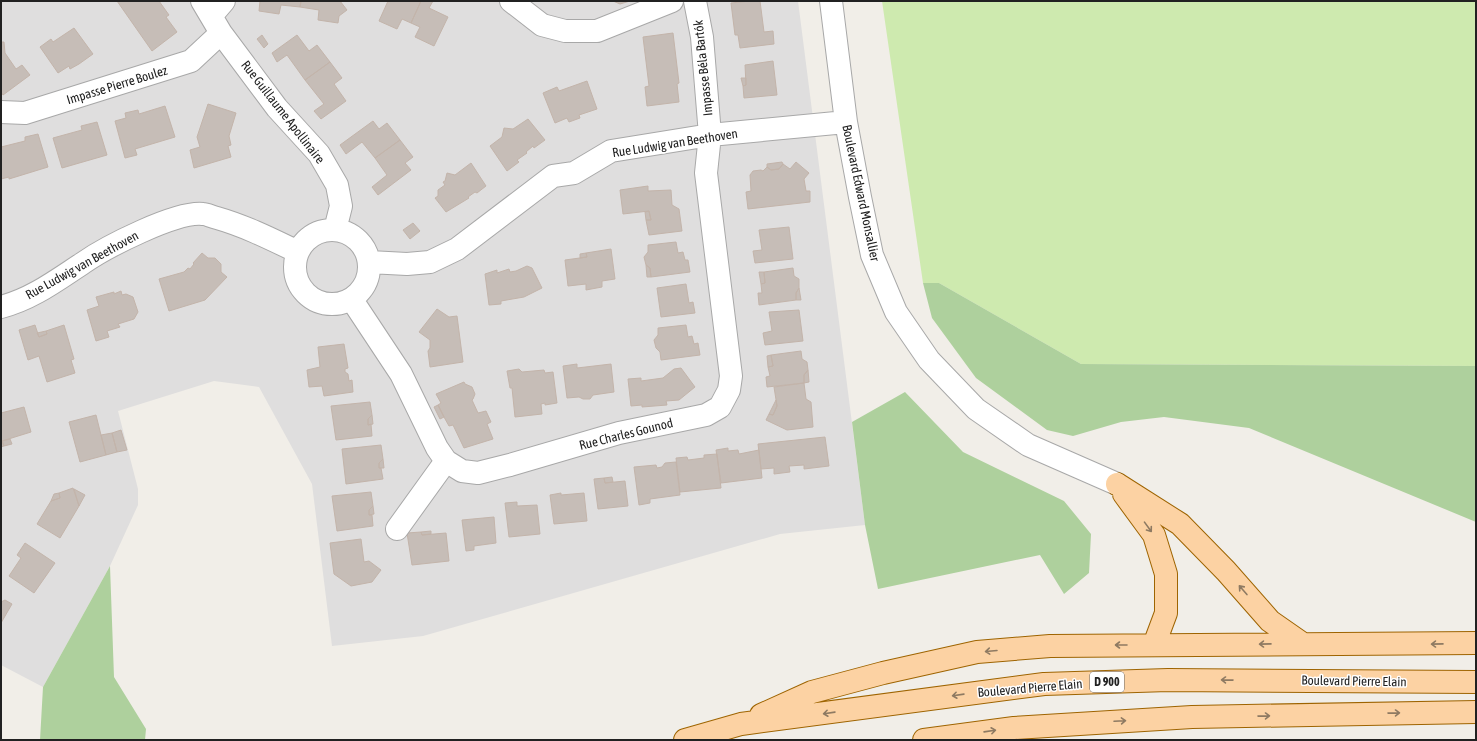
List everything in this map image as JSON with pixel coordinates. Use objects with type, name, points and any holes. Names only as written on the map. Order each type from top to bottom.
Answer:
[{"type":"main road","points":[[1117,484],[1180,524],[1226,571],[1270,621],[1303,644]]},
{"type":"main road","points":[[1117,484],[1154,535],[1166,574],[1166,613],[1154,645]]},
{"type":"main road","points":[[741,724],[812,692],[883,673],[977,652],[1050,646],[1303,644],[1381,645],[1476,643]]},
{"type":"main road","name":"Boulevard Pierre Elain","points":[[685,740],[741,724],[1044,684],[1168,680],[1476,682]]},
{"type":"main road","points":[[924,740],[1014,728],[1192,717],[1476,712]]},
{"type":"street","points":[[511,1],[542,25],[564,31],[597,31],[672,1]]},
{"type":"street","name":"Impasse Béla Bartók","points":[[695,1],[702,37],[710,135]]},
{"type":"street","name":"Boulevard Edward Monsallier","points":[[831,1],[846,122],[872,255],[896,312],[929,360],[976,409],[1028,445],[1117,484]]},
{"type":"street","name":"Impasse Pierre Boulez","points":[[1,112],[25,113],[191,61],[215,12]]},
{"type":"street","name":"Rue Guillaume Apollinaire","points":[[215,12],[277,108],[318,154],[337,185],[341,206],[335,230]]},
{"type":"street","name":"Rue Ludwig van Beethoven","points":[[369,262],[407,264],[430,262],[456,249],[553,176],[574,173],[611,151],[710,135],[846,122]]},
{"type":"street","name":"Rue Charles Gounod","points":[[352,300],[401,374],[437,448],[446,461],[462,471],[478,473],[619,433],[706,415],[720,407],[729,390],[731,376],[706,173],[710,135]]},
{"type":"street","name":"Rue Ludwig van Beethoven","points":[[1,307],[44,290],[85,261],[118,242],[164,222],[186,215],[202,214],[236,223],[298,252]]},
{"type":"street","points":[[335,230],[347,233],[358,240],[366,250],[369,262],[369,272],[361,291],[352,300],[333,305],[323,304],[313,300],[305,293],[298,284],[295,274],[295,262],[298,252],[304,242],[313,235],[324,231],[335,230]]},
{"type":"street","points":[[397,529],[446,461]]},
{"type":"shaded area","points":[[1,1],[798,1],[865,525],[780,534],[423,636],[332,646],[312,484],[259,387],[214,381],[118,411],[138,489],[138,505],[110,566],[43,687],[1,665]]},
{"type":"green space","points":[[882,1],[1476,1],[1476,366],[1081,364],[939,283],[923,283]]},
{"type":"green space","points":[[923,283],[939,283],[1081,364],[1476,366],[1476,522],[1249,428],[1164,417],[1121,422],[1073,436],[1047,430],[976,378],[932,318]]},
{"type":"green space","points":[[905,392],[963,452],[1064,501],[1091,534],[1089,573],[1064,594],[1040,555],[878,589],[865,525],[852,422]]},
{"type":"green space","points":[[110,566],[114,677],[146,729],[145,740],[40,740],[43,687]]},
{"type":"building","points":[[117,1],[159,1],[169,15],[166,17],[177,32],[152,51]]},
{"type":"building","points":[[260,1],[301,1],[300,7],[281,5],[279,14],[259,11]]},
{"type":"building","points":[[301,1],[340,1],[347,10],[339,16],[338,23],[318,20],[319,10],[300,7]]},
{"type":"building","points":[[388,1],[421,1],[411,23],[402,19],[397,29],[379,21]]},
{"type":"building","points":[[421,1],[433,1],[429,8],[448,17],[434,46],[415,37],[420,27],[411,23]]},
{"type":"building","points":[[613,1],[630,1],[620,4]]},
{"type":"building","points":[[760,1],[764,32],[773,31],[774,44],[740,48],[738,35],[735,35],[731,3]]},
{"type":"building","points":[[74,28],[93,54],[70,69],[69,66],[58,73],[40,47],[51,39],[53,42]]},
{"type":"building","points":[[673,33],[679,83],[677,84],[679,102],[647,106],[645,87],[649,86],[643,37]]},
{"type":"building","points":[[262,35],[268,44],[264,48],[257,39]]},
{"type":"building","points":[[297,35],[309,51],[317,45],[330,62],[305,80],[287,55],[277,62],[272,53]]},
{"type":"building","points":[[1,42],[4,42],[5,53],[16,69],[22,65],[30,75],[3,95],[1,92]]},
{"type":"building","points":[[773,61],[777,95],[744,98],[743,86],[746,85],[745,65]]},
{"type":"building","points":[[330,62],[342,78],[334,84],[346,101],[321,119],[314,111],[324,104],[305,80]]},
{"type":"building","points":[[741,78],[746,78],[746,85],[743,86]]},
{"type":"building","points":[[587,81],[597,109],[579,115],[580,118],[569,122],[567,118],[555,123],[543,93],[557,87],[559,91]]},
{"type":"building","points":[[208,104],[236,113],[229,136],[231,145],[228,146],[231,157],[194,168],[190,150],[200,147],[197,137]]},
{"type":"building","points":[[165,106],[175,137],[135,149],[137,155],[125,158],[115,121],[126,118],[125,113],[138,110],[139,114]]},
{"type":"building","points":[[528,119],[545,140],[534,148],[533,146],[526,152],[527,153],[517,160],[519,162],[507,171],[490,146],[502,137],[504,128],[513,129]]},
{"type":"building","points":[[373,121],[379,129],[387,123],[400,140],[375,158],[362,142],[346,154],[340,145]]},
{"type":"building","points":[[97,122],[107,155],[62,168],[53,138],[82,130],[81,126]]},
{"type":"building","points":[[38,134],[48,167],[9,179],[9,177],[1,179],[1,147],[25,141],[25,137]]},
{"type":"building","points":[[400,140],[413,157],[405,163],[411,170],[378,195],[372,187],[387,175],[375,158]]},
{"type":"building","points":[[782,162],[783,164],[779,169],[771,170],[767,167],[767,164]]},
{"type":"building","points":[[796,162],[809,173],[804,179],[806,191],[810,191],[810,202],[748,209],[746,192],[751,191],[750,175],[753,171],[763,171],[767,167],[771,170],[779,169],[783,164],[790,169]]},
{"type":"building","points":[[471,163],[486,186],[446,212],[435,198],[438,196],[438,190],[445,185],[443,182],[445,181],[447,173],[455,175]]},
{"type":"building","points":[[648,186],[648,191],[671,190],[672,205],[679,209],[682,231],[649,235],[646,220],[651,220],[649,211],[623,214],[620,190]]},
{"type":"building","points":[[649,211],[651,220],[646,220],[645,212]]},
{"type":"building","points":[[413,223],[420,231],[410,239],[403,230]]},
{"type":"building","points":[[789,227],[793,259],[755,263],[753,251],[762,250],[759,230]]},
{"type":"building","points":[[676,242],[678,253],[683,252],[685,260],[688,260],[690,272],[651,277],[650,268],[646,265],[644,257],[648,252],[648,245]]},
{"type":"building","points":[[611,249],[615,279],[602,281],[602,287],[586,290],[586,284],[568,286],[565,260],[587,257],[586,253]]},
{"type":"building","points":[[202,253],[208,258],[215,258],[221,264],[221,272],[227,277],[205,300],[169,311],[159,279],[184,272],[188,268],[190,269]]},
{"type":"building","points":[[586,253],[587,257],[580,258],[580,254]]},
{"type":"building","points":[[646,265],[650,268],[651,277],[647,277]]},
{"type":"building","points":[[527,266],[532,268],[542,288],[524,297],[501,301],[501,304],[489,305],[485,274],[497,270],[497,273],[509,269],[510,272],[516,271]]},
{"type":"building","points":[[793,268],[794,276],[799,279],[799,288],[796,293],[796,300],[759,305],[758,293],[762,293],[761,284],[765,283],[764,272]]},
{"type":"building","points":[[759,272],[764,272],[765,283],[761,284]]},
{"type":"building","points":[[686,284],[689,303],[693,302],[695,313],[661,317],[657,288]]},
{"type":"building","points":[[799,288],[801,300],[796,300],[796,293]]},
{"type":"building","points":[[121,291],[122,295],[126,294],[133,297],[138,312],[134,319],[118,324],[120,327],[107,331],[109,337],[96,341],[87,310],[99,306],[96,297],[114,292],[114,294]]},
{"type":"building","points":[[437,309],[449,317],[457,316],[463,362],[430,367],[428,351],[430,348],[430,340],[419,332]]},
{"type":"building","points":[[799,310],[803,341],[765,345],[763,333],[772,331],[769,312]]},
{"type":"building","points":[[35,325],[39,337],[47,334],[46,331],[64,325],[74,359],[71,360],[75,373],[47,382],[39,356],[28,360],[19,330]]},
{"type":"building","points":[[686,325],[688,337],[692,336],[694,344],[698,343],[700,355],[661,360],[660,352],[656,348],[654,340],[658,335],[658,328]]},
{"type":"building","points":[[46,331],[47,334],[39,337],[37,333]]},
{"type":"building","points":[[344,344],[348,368],[345,369],[345,372],[348,374],[349,381],[352,380],[353,392],[324,396],[322,386],[309,387],[307,370],[320,367],[318,347]]},
{"type":"building","points":[[801,351],[802,359],[807,362],[808,370],[804,375],[804,383],[767,387],[766,377],[770,376],[768,367],[773,366],[771,355]]},
{"type":"building","points":[[771,355],[773,366],[768,367],[767,356]]},
{"type":"building","points":[[577,364],[577,368],[611,364],[614,392],[593,395],[590,399],[583,399],[579,397],[567,398],[563,366]]},
{"type":"building","points":[[681,368],[695,387],[679,400],[666,401],[667,405],[642,407],[642,405],[631,406],[628,379],[641,378],[641,381],[663,378],[674,369]]},
{"type":"building","points":[[519,369],[522,372],[544,370],[545,373],[553,372],[557,403],[545,405],[545,403],[541,404],[542,414],[515,417],[512,388],[510,388],[507,371]]},
{"type":"building","points":[[808,370],[809,382],[804,383],[804,375]]},
{"type":"building","points":[[464,382],[472,387],[475,394],[472,400],[478,413],[486,411],[491,422],[487,424],[493,439],[464,448],[453,425],[449,426],[444,417],[438,405],[441,403],[436,394]]},
{"type":"building","points":[[804,383],[806,399],[811,402],[813,427],[787,430],[766,420],[769,414],[773,415],[777,406],[774,387]]},
{"type":"building","points":[[776,400],[777,406],[773,415],[769,414]]},
{"type":"building","points":[[370,402],[372,415],[368,419],[368,425],[371,424],[372,436],[336,440],[331,406]]},
{"type":"building","points":[[438,405],[444,417],[440,419],[434,407]]},
{"type":"building","points":[[24,407],[31,432],[2,441],[4,446],[1,447],[1,413]]},
{"type":"building","points":[[96,415],[106,455],[80,462],[69,422]]},
{"type":"building","points":[[372,415],[373,424],[368,425],[368,419]]},
{"type":"building","points":[[121,430],[127,450],[117,452],[112,433]]},
{"type":"building","points":[[112,433],[117,452],[106,455],[101,435]]},
{"type":"building","points":[[825,437],[829,466],[804,469],[804,465],[789,466],[790,472],[774,474],[774,468],[761,469],[758,444]]},
{"type":"building","points":[[10,439],[12,444],[4,446],[2,441]]},
{"type":"building","points":[[381,445],[383,459],[379,463],[379,468],[381,468],[383,479],[346,484],[342,449]]},
{"type":"building","points":[[728,448],[728,451],[738,450],[739,454],[759,450],[762,478],[721,483],[716,450]]},
{"type":"building","points":[[717,454],[721,488],[680,492],[676,458],[687,457],[688,460],[704,458],[704,455]]},
{"type":"building","points":[[383,459],[384,468],[379,468],[379,463]]},
{"type":"building","points":[[676,462],[680,495],[650,499],[650,503],[639,505],[634,467],[656,465],[657,468],[662,467],[665,463]]},
{"type":"building","points":[[612,477],[613,482],[605,483],[604,478]]},
{"type":"building","points":[[604,478],[605,483],[625,481],[628,506],[598,509],[594,479]]},
{"type":"building","points":[[73,488],[79,506],[60,538],[37,524],[51,501],[60,498],[59,493]]},
{"type":"building","points":[[74,489],[85,495],[79,506]]},
{"type":"building","points":[[371,492],[373,506],[369,510],[369,515],[372,515],[373,526],[337,531],[332,496]]},
{"type":"building","points":[[59,493],[60,498],[51,501],[54,494]]},
{"type":"building","points":[[561,493],[561,495],[584,493],[587,521],[554,524],[550,495]]},
{"type":"building","points":[[517,502],[517,506],[537,505],[540,534],[509,537],[505,503]]},
{"type":"building","points":[[373,506],[374,514],[369,515],[369,510]]},
{"type":"building","points":[[494,517],[496,543],[474,546],[474,550],[466,551],[462,520]]},
{"type":"building","points":[[431,531],[431,534],[422,535],[421,532]]},
{"type":"building","points":[[421,532],[422,535],[446,533],[449,561],[412,565],[407,533]]},
{"type":"building","points":[[361,539],[364,562],[369,561],[381,570],[372,582],[351,586],[334,574],[330,543]]},
{"type":"building","points":[[25,543],[55,563],[34,593],[9,576],[21,558],[17,555]]},
{"type":"building","points":[[5,600],[12,604],[1,623],[1,602]]}]
